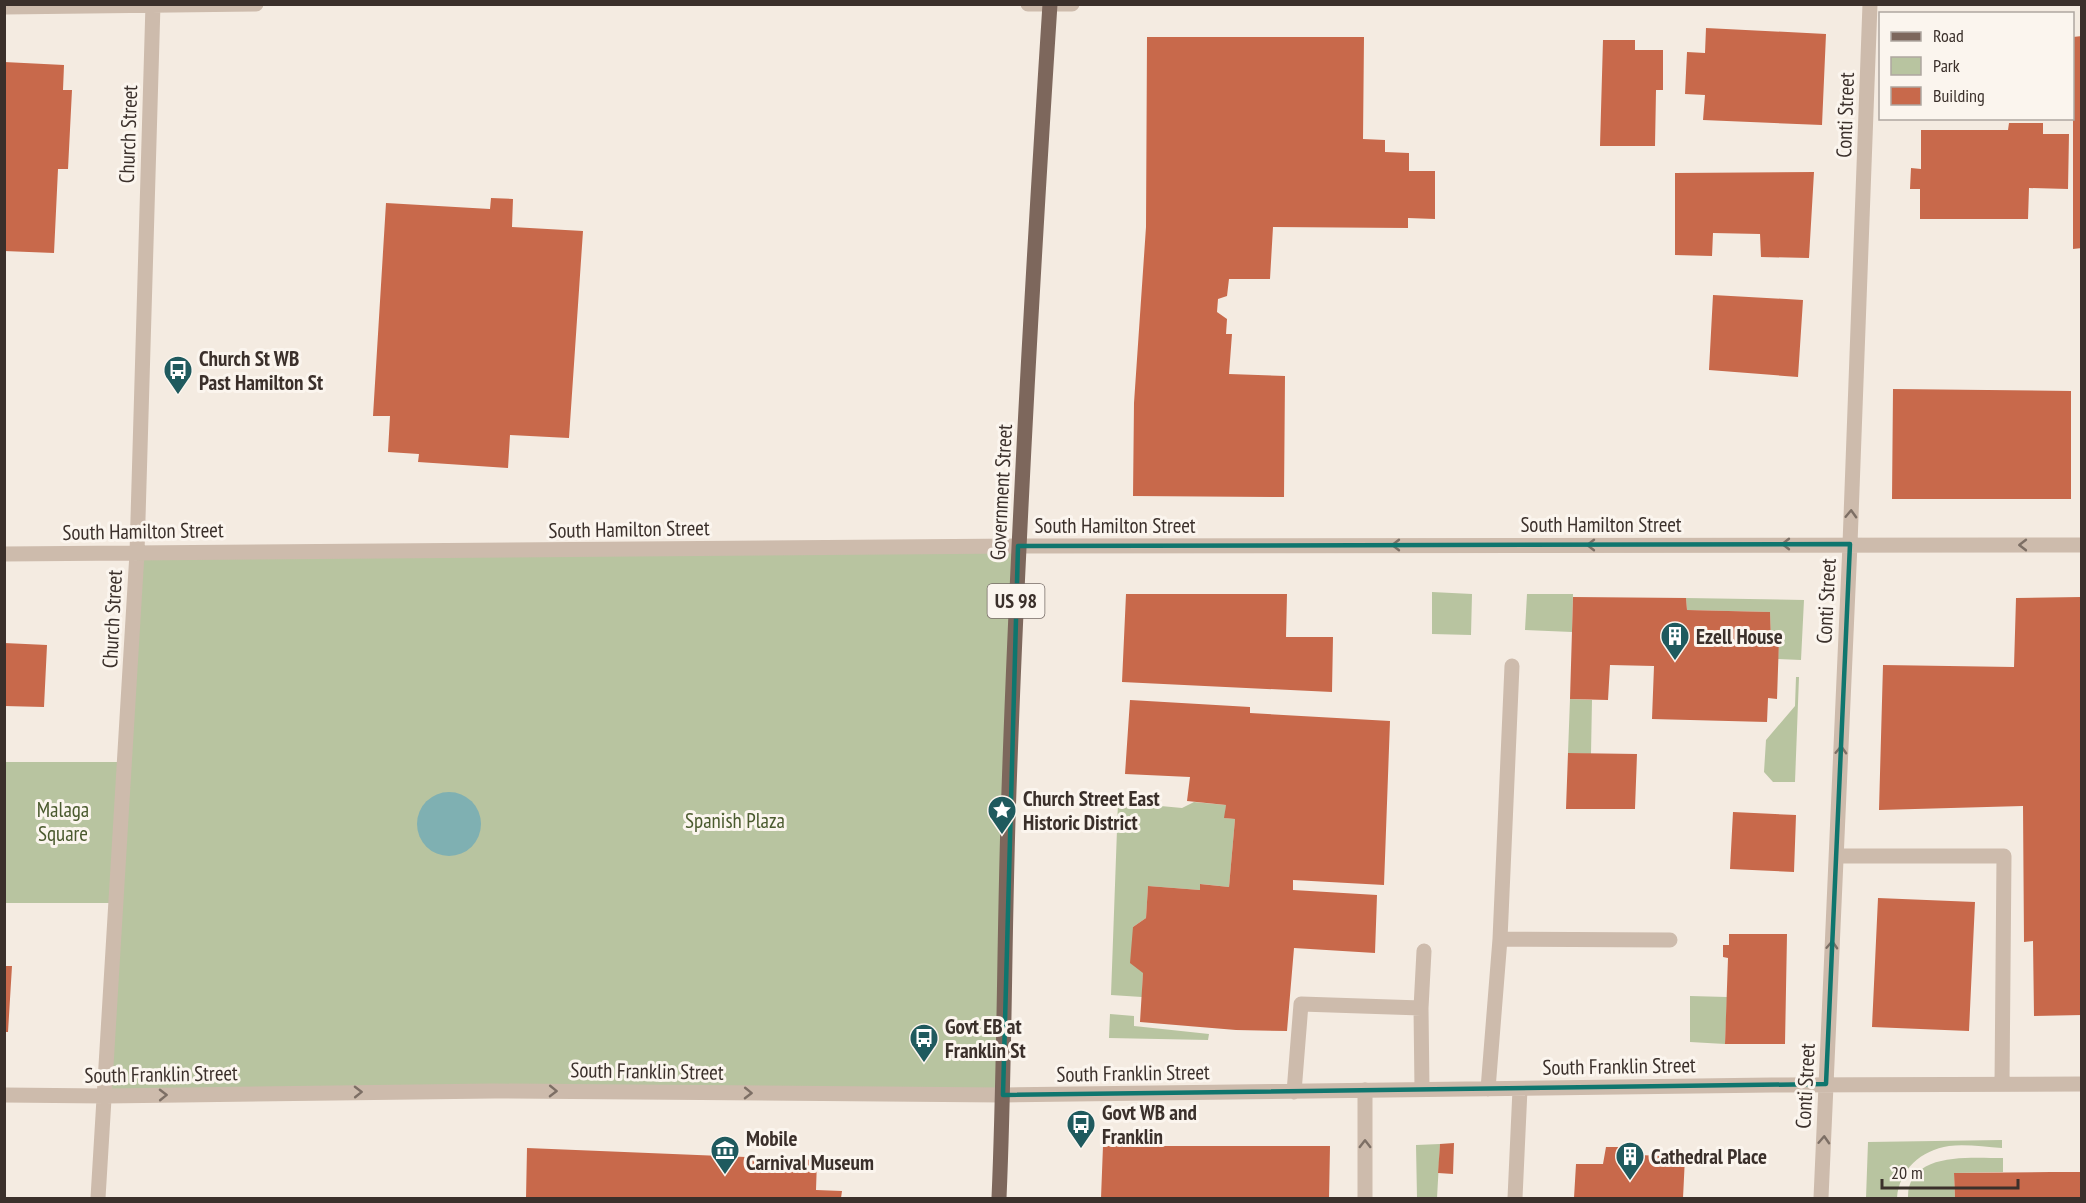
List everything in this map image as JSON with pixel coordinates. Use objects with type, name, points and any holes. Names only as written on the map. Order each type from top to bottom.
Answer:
[{"type":"main road","name":"Government Street","points":[[999,1198],[1007,849],[1018,546],[1050,5]]},
{"type":"street","points":[[4,7],[256,4]]},
{"type":"street","points":[[1028,4],[1072,4]]},
{"type":"street","name":"Conti Street","points":[[1821,1198],[1850,544],[1870,4]]},
{"type":"street","name":"Church Street","points":[[99,1198],[137,553],[153,5]]},
{"type":"street","name":"South Hamilton Street","points":[[4,554],[1018,546],[2082,545]]},
{"type":"street","points":[[1488,1089],[1500,939],[1512,666]]},
{"type":"street","points":[[1837,856],[2004,856],[2002,1084]]},
{"type":"street","points":[[1500,939],[1670,940]]},
{"type":"street","points":[[1422,1089],[1421,1008],[1424,951]]},
{"type":"street","points":[[1294,1092],[1301,1004],[1421,1008]]},
{"type":"street","name":"South Franklin Street","points":[[4,1095],[105,1096],[441,1091],[1003,1095],[1826,1084],[2082,1084]]},
{"type":"street","points":[[1515,1198],[1520,1089]]},
{"type":"street","points":[[1365,1090],[1365,1198]]},
{"type":"highlighted area","points":[[1850,544],[1826,1084],[1003,1095],[1018,546]]},
{"type":"green space","name":"Spanish Plaza","points":[[1018,546],[1003,1095],[105,1096],[116,903],[5,903],[5,762],[125,762],[137,553]]},
{"type":"green space","points":[[1432,592],[1472,594],[1471,635],[1432,634]]},
{"type":"green space","points":[[1527,594],[1573,594],[1572,632],[1525,630]]},
{"type":"green space","points":[[1686,598],[1804,600],[1801,660],[1778,659],[1779,641],[1771,640],[1770,612],[1687,610]]},
{"type":"green space","points":[[1796,677],[1799,677],[1795,782],[1773,782],[1764,772],[1766,740],[1795,706]]},
{"type":"green space","points":[[1570,699],[1592,700],[1591,754],[1568,753]]},
{"type":"green space","points":[[1118,802],[1182,808],[1194,802],[1226,805],[1225,818],[1235,819],[1229,887],[1201,884],[1200,890],[1148,886],[1146,918],[1133,927],[1143,973],[1142,997],[1111,995]]},
{"type":"green space","points":[[1690,996],[1727,997],[1725,1044],[1690,1042]]},
{"type":"green space","points":[[1110,1014],[1134,1016],[1134,1026],[1209,1034],[1208,1040],[1109,1038]]},
{"type":"green space","points":[[2002,1140],[2002,1148],[1955,1145],[1929,1152],[1907,1170],[1897,1198],[1866,1198],[1868,1142]]},
{"type":"green space","points":[[1440,1144],[1437,1198],[1417,1198],[1416,1145]]},
{"type":"green space","points":[[1959,1158],[2003,1158],[2003,1172],[1954,1173],[1955,1198],[1908,1198],[1910,1183],[1918,1172],[1929,1165]]},
{"type":"water","points":[[449,792],[467,798],[475,806],[481,824],[475,842],[467,850],[449,856],[431,850],[423,842],[417,824],[423,806],[431,798]]},
{"type":"building","points":[[1706,28],[1826,34],[1822,125],[1703,120],[1705,95],[1685,94],[1687,52],[1705,53]]},
{"type":"building","points":[[2082,36],[2082,248],[2073,249],[2073,120],[2074,37]]},
{"type":"building","points":[[1147,37],[1364,37],[1363,139],[1385,140],[1385,152],[1409,153],[1409,171],[1435,171],[1435,219],[1408,218],[1408,228],[1273,227],[1270,279],[1229,279],[1227,296],[1218,299],[1217,312],[1227,319],[1226,334],[1232,334],[1229,374],[1285,376],[1284,497],[1133,496],[1134,403],[1146,227]]},
{"type":"building","points":[[1603,40],[1635,40],[1635,50],[1663,50],[1663,90],[1656,90],[1655,146],[1600,146]]},
{"type":"building","points":[[4,62],[64,65],[63,90],[72,90],[68,169],[58,169],[54,253],[4,251]]},
{"type":"building","points":[[2009,123],[2043,123],[2043,134],[2069,134],[2068,189],[2029,188],[2028,219],[1920,219],[1920,189],[1910,189],[1911,168],[1921,169],[1921,130],[2008,130]]},
{"type":"building","points":[[1814,172],[1809,258],[1761,257],[1760,234],[1713,233],[1712,256],[1675,255],[1675,173]]},
{"type":"building","points":[[491,198],[513,199],[512,227],[583,231],[569,438],[510,435],[508,468],[418,462],[419,454],[388,452],[390,416],[373,416],[386,203],[490,209]]},
{"type":"building","points":[[1713,295],[1803,300],[1798,377],[1709,370]]},
{"type":"building","points":[[1893,389],[2071,391],[2071,499],[1892,499]]},
{"type":"building","points":[[1126,594],[1287,594],[1286,637],[1333,637],[1332,692],[1122,682]]},
{"type":"building","name":"Ezell House","points":[[1573,597],[1686,598],[1687,610],[1770,612],[1771,640],[1779,641],[1777,699],[1768,698],[1767,722],[1652,719],[1654,666],[1610,665],[1608,700],[1570,699]]},
{"type":"building","points":[[2082,597],[2082,1015],[2034,1016],[2033,941],[2024,942],[2023,806],[1879,810],[1883,665],[2014,667],[2016,598]]},
{"type":"building","points":[[4,643],[47,645],[44,707],[4,706]]},
{"type":"building","points":[[1130,700],[1250,707],[1250,713],[1390,721],[1384,885],[1293,880],[1293,890],[1377,895],[1375,953],[1294,948],[1287,1031],[1236,1030],[1140,1022],[1143,973],[1130,963],[1133,927],[1146,918],[1148,886],[1200,890],[1200,884],[1229,887],[1235,819],[1224,818],[1226,805],[1187,801],[1190,777],[1125,774]]},
{"type":"building","points":[[1568,753],[1637,754],[1635,809],[1566,809]]},
{"type":"building","points":[[1733,812],[1796,815],[1794,872],[1730,869]]},
{"type":"building","points":[[1878,898],[1975,902],[1969,1031],[1872,1027]]},
{"type":"building","points":[[1729,934],[1787,934],[1785,1044],[1725,1044],[1728,958],[1723,957],[1723,945],[1729,945]]},
{"type":"building","points":[[4,966],[12,966],[8,1032],[4,1032]]},
{"type":"building","points":[[1454,1143],[1453,1174],[1438,1173],[1440,1144]]},
{"type":"building","points":[[1103,1146],[1330,1146],[1329,1198],[1101,1198]]},
{"type":"building","name":"Cathedral Place","points":[[1606,1147],[1639,1147],[1639,1155],[1685,1157],[1683,1198],[1574,1198],[1576,1164],[1603,1164]]},
{"type":"building","name":"Mobile Carnival Museum","points":[[527,1148],[817,1160],[816,1190],[842,1191],[841,1198],[526,1198]]},
{"type":"building","points":[[2082,1172],[2082,1198],[1955,1198],[1954,1173]]},
{"type":"place","name":"Church St WB Past Hamilton St","points":[[178,396]]},
{"type":"place","name":"Ezell House","points":[[1675,662]]},
{"type":"place","name":"Church Street East Historic District","points":[[1002,836]]},
{"type":"place","name":"Govt EB at Franklin St","points":[[924,1064]]},
{"type":"place","name":"Govt WB and Franklin","points":[[1081,1150]]},
{"type":"place","name":"Mobile Carnival Museum","points":[[725,1176]]},
{"type":"place","name":"Cathedral Place","points":[[1630,1182]]},
{"type":"park label","name":"Malaga Square","points":[[63,821]]}]
